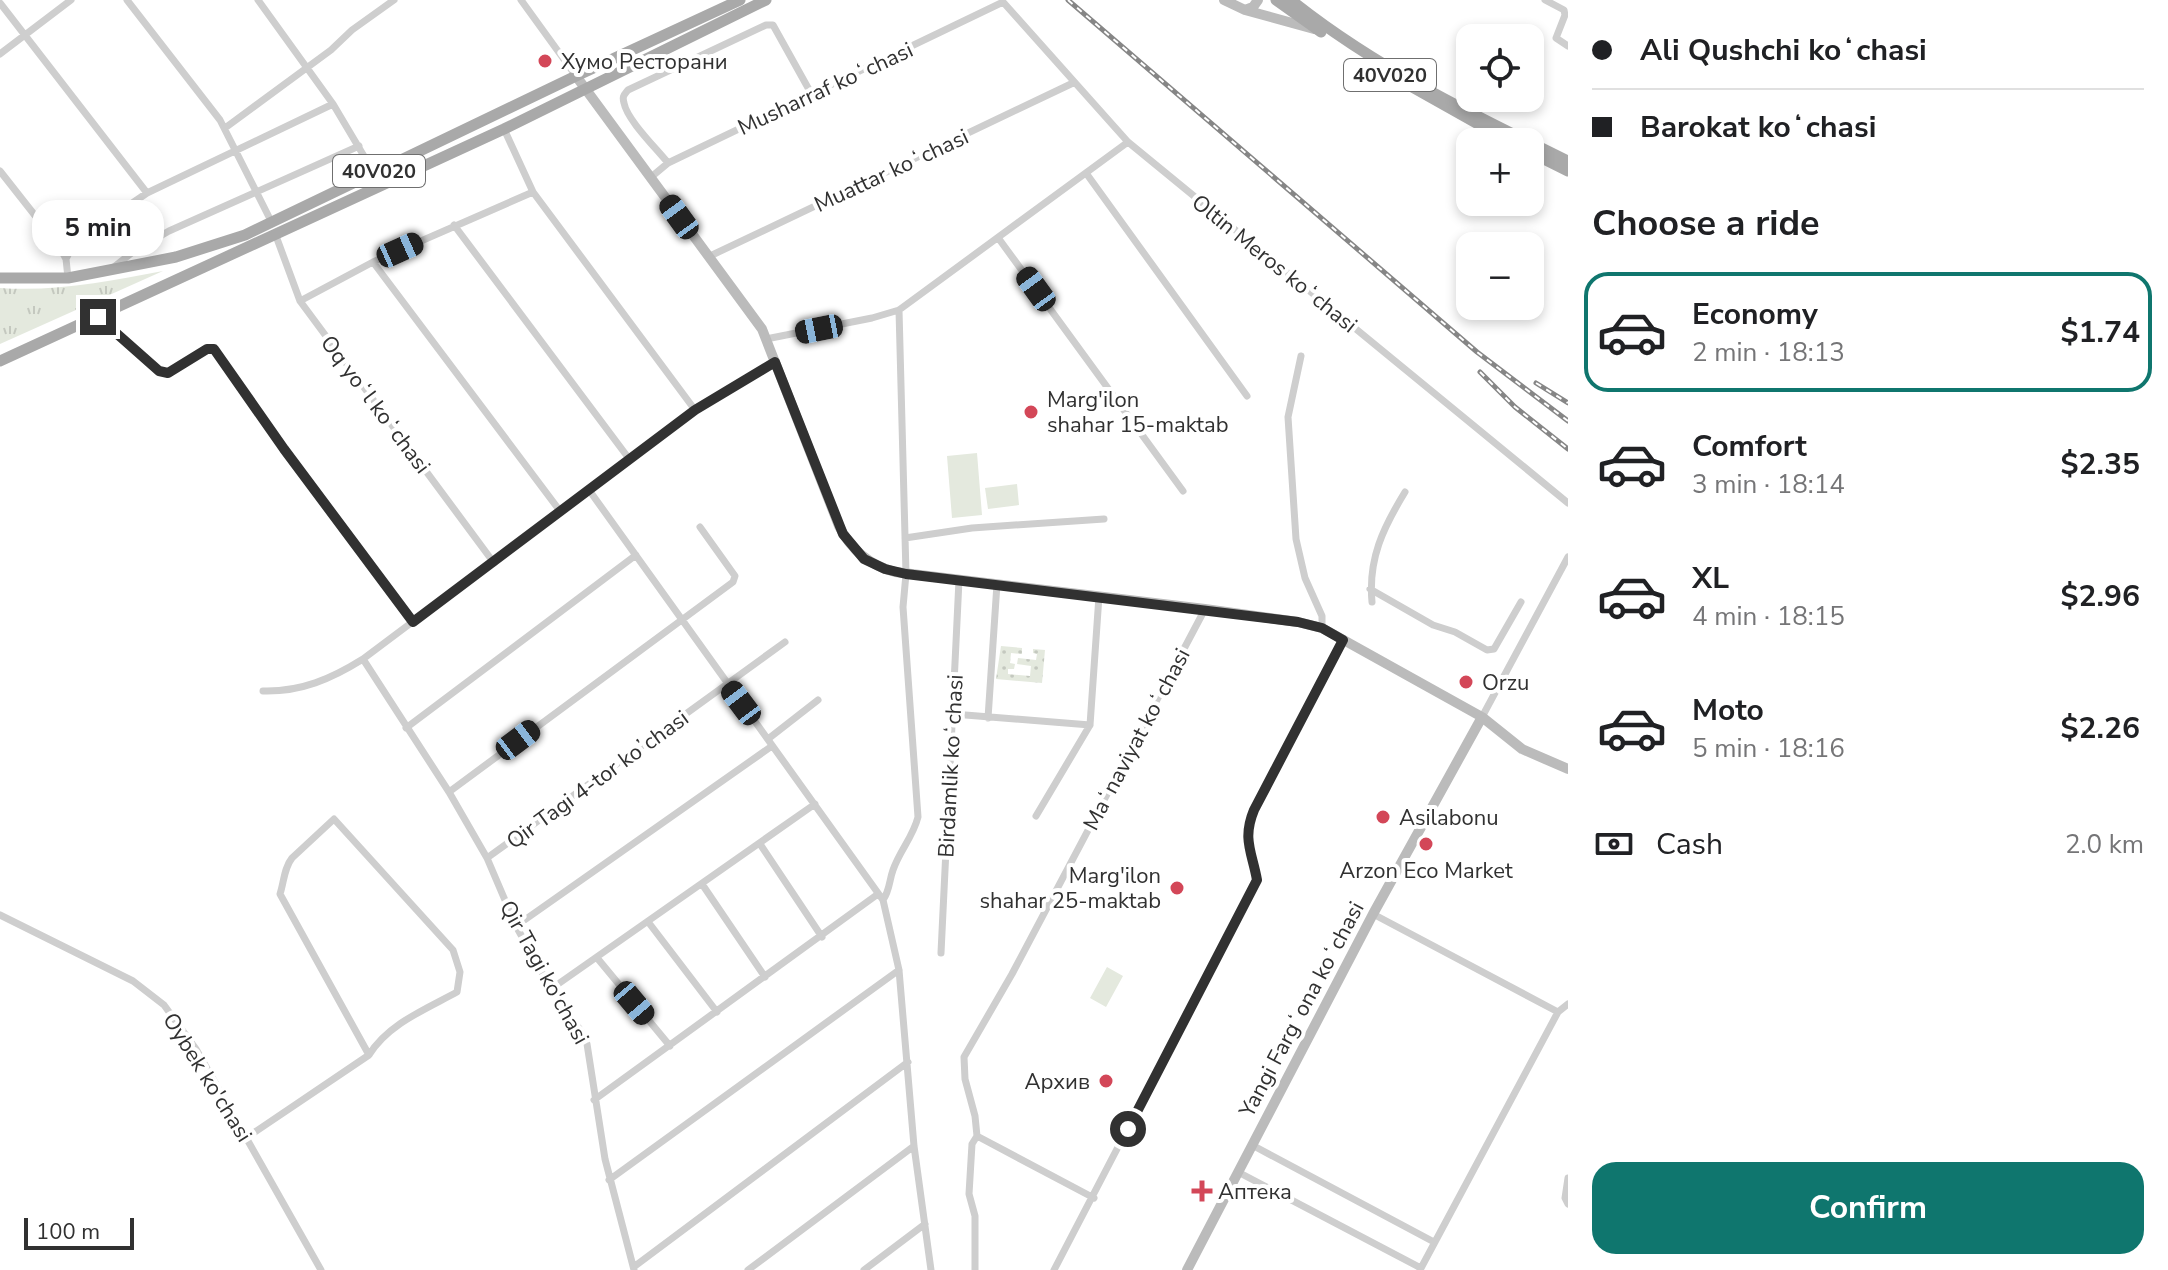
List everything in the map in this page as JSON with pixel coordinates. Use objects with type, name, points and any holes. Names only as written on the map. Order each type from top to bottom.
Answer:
[{"type":"main road","name":"40V020","points":[[0,278],[68,278],[176,257],[231,241],[740,0]]},
{"type":"main road","name":"40V020","points":[[0,361],[504,129],[766,0]]},
{"type":"main road","points":[[1224,0],[1245,10],[1316,29]]},
{"type":"main road","points":[[1245,10],[1253,7],[1258,0]]},
{"type":"main road","name":"40V020","points":[[1276,0],[1401,82],[1485,128]]},
{"type":"main road","name":"40V020","points":[[1291,0],[1324,26],[1405,75],[1568,161]]},
{"type":"main road","points":[[576,76],[762,329],[843,534],[864,559],[906,574],[1205,609],[1322,628],[1482,717],[1522,749],[1568,769]]},
{"type":"main road","points":[[1544,159],[1568,171]]},
{"type":"main road","name":"Yangi Fargʻona koʻchasi","points":[[1187,1270],[1373,914],[1482,717]]},
{"type":"street","points":[[0,54],[71,0]]},
{"type":"street","points":[[127,0],[225,128],[272,223]]},
{"type":"street","points":[[258,0],[333,104],[374,173]]},
{"type":"street","points":[[521,0],[576,76]]},
{"type":"street","points":[[1545,0],[1564,10],[1556,38],[1568,46]]},
{"type":"street","points":[[225,128],[307,68],[388,2]]},
{"type":"street","name":"Oltin Meros koʻchasi","points":[[1003,2],[1128,142],[1568,503]]},
{"type":"street","name":"Musharraf koʻchasi","points":[[650,178],[668,163],[1003,2]]},
{"type":"street","points":[[0,3],[147,193]]},
{"type":"street","points":[[668,163],[629,114],[624,103],[628,90],[766,25],[773,25],[812,95]]},
{"type":"street","name":"Muattar koʻchasi","points":[[708,257],[1073,83]]},
{"type":"street","points":[[66,259],[74,243],[147,193],[333,104]]},
{"type":"street","points":[[504,129],[533,192],[695,410]]},
{"type":"street","points":[[766,339],[899,310],[1128,142]]},
{"type":"street","points":[[114,267],[134,251],[169,231],[359,146]]},
{"type":"street","points":[[0,171],[66,259],[68,278]]},
{"type":"street","points":[[1086,173],[1247,396]]},
{"type":"street","points":[[300,301],[373,262],[533,192]]},
{"type":"street","points":[[454,225],[630,460]]},
{"type":"street","name":"Oq yoʻl koʻchasi","points":[[276,236],[300,301],[494,563]]},
{"type":"street","points":[[999,239],[1183,491]]},
{"type":"street","points":[[373,262],[560,511]]},
{"type":"street","points":[[594,1100],[888,893],[898,859],[915,831],[918,817],[903,607],[906,574],[899,310]]},
{"type":"street","points":[[98,317],[159,371],[168,373],[207,349],[214,349],[413,622]]},
{"type":"street","points":[[1301,356],[1288,417],[1295,525],[1305,578],[1322,616],[1322,628]]},
{"type":"street","points":[[263,691],[287,691],[333,678],[363,659],[695,410],[775,362]]},
{"type":"street","points":[[589,490],[880,897],[899,970],[914,1146],[931,1270]]},
{"type":"street","points":[[1372,602],[1370,578],[1383,528],[1405,492]]},
{"type":"street","points":[[905,538],[972,528],[1104,519]]},
{"type":"street","points":[[449,792],[733,582],[735,576],[700,527]]},
{"type":"street","points":[[406,728],[636,555]]},
{"type":"street","name":"Yangi Fargʻona koʻchasi","points":[[1482,717],[1568,557]]},
{"type":"street","name":"Birdamlik koʻchasi","points":[[941,953],[959,580]]},
{"type":"street","points":[[988,718],[997,584]]},
{"type":"street","points":[[1370,589],[1433,625],[1455,632],[1487,650],[1494,649],[1521,602]]},
{"type":"street","points":[[1036,816],[1090,725],[1099,596]]},
{"type":"street","name":"Maʻnaviyat koʻchasi","points":[[975,1270],[975,1216],[969,1194],[972,1144],[977,1136],[965,1079],[964,1057],[1012,974],[1205,609]]},
{"type":"street","points":[[1054,1270],[1257,880],[1246,829],[1343,640]]},
{"type":"street","name":"Qir Tagi 4-tor koʼchasi","points":[[487,858],[785,642]]},
{"type":"street","name":"Qir Tagi ko'chasi","points":[[363,659],[449,792],[487,858],[516,926],[551,989],[587,1044],[609,1180],[634,1268]]},
{"type":"street","points":[[516,926],[770,742],[818,700]]},
{"type":"street","points":[[953,714],[1090,725]]},
{"type":"street","points":[[551,989],[598,959],[815,804]]},
{"type":"street","points":[[246,1138],[369,1055],[376,1042],[399,1024],[457,992],[460,972],[453,950],[334,819],[292,858],[287,865],[280,894],[369,1055]]},
{"type":"street","points":[[760,844],[822,937]]},
{"type":"street","points":[[702,884],[765,977]]},
{"type":"street","points":[[1373,914],[1558,1012]]},
{"type":"street","name":"Oybek ko'chasi","points":[[0,915],[133,981],[164,1005],[196,1049],[321,1270]]},
{"type":"street","points":[[649,923],[717,1012]]},
{"type":"street","points":[[598,959],[670,1046]]},
{"type":"street","points":[[609,1180],[899,970]]},
{"type":"street","points":[[1238,1172],[1420,1269],[1558,1012],[1568,1004]]},
{"type":"street","points":[[634,1268],[908,1062]]},
{"type":"street","points":[[977,1136],[1094,1198]]},
{"type":"street","points":[[1252,1145],[1434,1242]]},
{"type":"street","points":[[748,1270],[914,1146]]},
{"type":"street","points":[[1568,1178],[1565,1198],[1568,1204]]},
{"type":"street","points":[[864,1270],[925,1224]]},
{"type":"green space","points":[[163,271],[0,344],[0,288],[62,287]]},
{"type":"green space","points":[[977,453],[982,515],[952,518],[947,456]]},
{"type":"green space","points":[[1017,484],[1019,505],[988,509],[985,488]]},
{"type":"green space","points":[[1001,646],[1022,648],[1022,654],[1011,653],[1010,663],[1015,664],[1014,669],[1008,669],[1008,674],[1030,676],[1031,666],[1017,664],[1018,658],[1036,660],[1037,654],[1033,653],[1033,649],[1045,650],[1042,683],[996,679]]},
{"type":"green space","points":[[1107,967],[1123,976],[1106,1007],[1090,998]]},
{"type":"railway","points":[[1068,0],[1477,352],[1568,421]]},
{"type":"railway","points":[[1480,372],[1515,407],[1568,449]]},
{"type":"railway","points":[[1536,383],[1568,403]]},
{"type":"place","name":"Хумо Ресторани","points":[[545,61]]},
{"type":"place","name":"Marg'ilon shahar 15-maktab","points":[[1031,412]]},
{"type":"place","name":"Orzu","points":[[1466,682]]},
{"type":"place","name":"Asilabonu","points":[[1383,817]]},
{"type":"place","name":"Arzon Eco Market","points":[[1426,844]]},
{"type":"place","name":"Marg'ilon shahar 25-maktab","points":[[1177,888]]},
{"type":"place","name":"Архив","points":[[1106,1081]]},
{"type":"place","name":"Аптека","points":[[1202,1191]]},
{"type":"route","points":[[98,317],[159,371],[168,373],[207,349],[214,349],[413,622],[695,410],[775,362],[839,526],[856,551],[874,565],[906,574],[1298,622],[1322,628],[1343,640],[1246,829],[1257,880],[1128,1129]]}]
